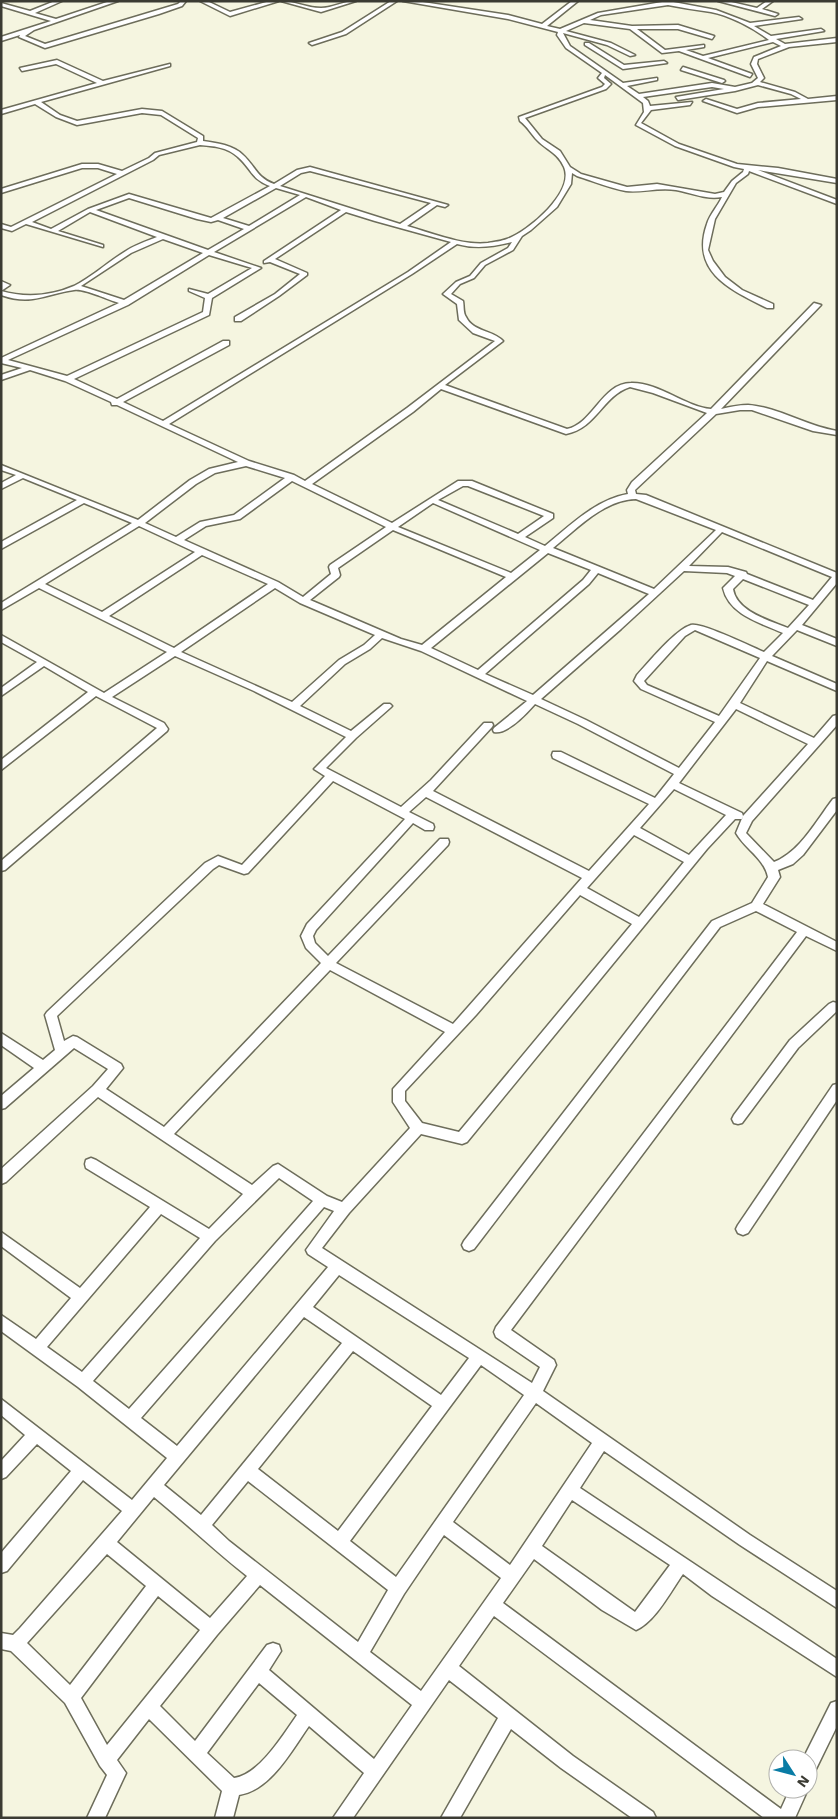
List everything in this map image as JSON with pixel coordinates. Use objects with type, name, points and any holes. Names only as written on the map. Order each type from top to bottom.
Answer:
[{"type":"street","points":[[29,13],[60,1]]},
{"type":"street","points":[[1,39],[116,1]]},
{"type":"street","points":[[32,28],[20,36],[46,46],[157,13],[180,5],[184,1]]},
{"type":"street","points":[[202,1],[230,14],[277,1]]},
{"type":"street","points":[[283,1],[321,10],[354,1]]},
{"type":"street","points":[[405,1],[508,17],[596,41],[630,54],[610,57]]},
{"type":"street","points":[[543,26],[576,1]]},
{"type":"street","points":[[720,1],[775,14]]},
{"type":"street","points":[[758,10],[771,1]]},
{"type":"street","points":[[2,3],[54,20]]},
{"type":"street","points":[[383,3],[392,3]]},
{"type":"street","points":[[312,43],[344,33],[392,3]]},
{"type":"street","points":[[561,31],[596,16],[668,3],[694,9],[711,10],[749,25],[771,39],[787,46]]},
{"type":"street","points":[[596,16],[606,7]]},
{"type":"street","points":[[749,25],[799,19]]},
{"type":"street","points":[[584,21],[632,28],[678,27],[712,37]]},
{"type":"street","points":[[727,24],[741,23]]},
{"type":"street","points":[[632,28],[661,51],[667,52],[702,46]]},
{"type":"street","points":[[561,31],[560,35],[567,46],[598,69],[606,70],[621,85],[639,96],[648,105],[719,99]]},
{"type":"street","points":[[701,61],[771,39],[821,31]]},
{"type":"street","points":[[756,83],[761,78],[754,64],[756,58],[787,46],[837,40]]},
{"type":"street","points":[[567,46],[596,41]]},
{"type":"street","points":[[587,44],[610,57],[620,66]]},
{"type":"street","points":[[680,50],[701,61],[709,61],[750,75]]},
{"type":"street","points":[[22,70],[57,62],[102,83]]},
{"type":"street","points":[[613,66],[628,68],[664,63]]},
{"type":"street","points":[[1,112],[168,65]]},
{"type":"street","points":[[675,72],[691,66]]},
{"type":"street","points":[[683,69],[741,87]]},
{"type":"street","points":[[606,70],[600,76],[608,84],[604,88],[528,114],[522,118],[540,140],[555,149],[568,168],[578,174],[627,189],[657,186],[715,196],[726,194]]},
{"type":"street","points":[[621,85],[655,79]]},
{"type":"street","points":[[648,105],[756,83],[762,83],[786,91],[808,101]]},
{"type":"street","points":[[639,96],[709,85],[730,89]]},
{"type":"street","points":[[706,101],[737,111],[758,105],[837,98]]},
{"type":"street","points":[[36,102],[58,116],[77,123],[142,112],[162,112],[201,137],[200,142]]},
{"type":"street","points":[[648,105],[646,116],[639,123],[640,126],[677,145],[736,166],[778,170],[837,181]]},
{"type":"street","points":[[1,226],[12,229],[151,159],[157,154],[200,142],[220,145],[234,151],[257,179],[274,186],[455,242],[472,246],[487,245],[509,241],[521,234],[556,206],[568,184],[568,168]]},
{"type":"street","points":[[1,191],[82,166],[98,166],[121,173]]},
{"type":"street","points":[[747,168],[746,173],[734,182],[726,194],[724,204],[712,220],[705,249],[725,283],[770,306]]},
{"type":"street","points":[[747,168],[837,202]]},
{"type":"street","points":[[52,230],[90,210],[129,196],[211,220],[218,218],[299,171],[310,169],[445,205]]},
{"type":"street","points":[[1,361],[125,302],[305,195]]},
{"type":"street","points":[[401,226],[435,203]]},
{"type":"street","points":[[68,379],[206,313],[209,297],[258,268],[346,209]]},
{"type":"street","points":[[90,210],[209,253],[258,268]]},
{"type":"street","points":[[218,218],[250,228]]},
{"type":"street","points":[[26,222],[101,246]]},
{"type":"street","points":[[306,484],[499,342],[495,338],[476,331],[462,318],[460,303],[447,294],[458,283],[472,277],[483,264],[512,249],[521,234]]},
{"type":"street","points":[[1,293],[17,298],[33,299],[76,287],[129,252],[164,236]]},
{"type":"street","points":[[162,424],[410,273],[455,242]]},
{"type":"street","points":[[238,319],[277,295],[305,274],[270,260]]},
{"type":"street","points":[[1,283],[7,285],[1,289]]},
{"type":"street","points":[[76,287],[125,302]]},
{"type":"street","points":[[191,290],[209,297]]},
{"type":"street","points":[[632,494],[631,490],[635,484],[713,412],[817,305]]},
{"type":"street","points":[[115,403],[226,343]]},
{"type":"street","points":[[1,361],[68,379],[115,403],[246,463],[291,477],[392,527],[513,577]]},
{"type":"street","points":[[1,378],[30,368]]},
{"type":"street","points":[[440,386],[566,432],[576,430],[617,390],[627,386],[639,386],[713,412],[735,407],[751,408],[837,433]]},
{"type":"street","points":[[1,607],[139,523],[193,482],[212,471],[246,463]]},
{"type":"street","points":[[1,467],[139,523],[275,584],[303,601],[398,641],[424,649],[582,722],[680,773]]},
{"type":"street","points":[[1,487],[24,475]]},
{"type":"street","points":[[177,540],[203,524],[237,517],[291,477]]},
{"type":"street","points":[[303,601],[336,574],[333,567],[432,500],[461,483],[469,483],[550,516],[519,538]]},
{"type":"street","points":[[424,649],[592,512],[632,494],[837,576],[793,629],[765,657],[734,704],[656,803],[454,1031],[399,1089],[399,1102],[418,1128],[462,1138],[691,860],[734,814]]},
{"type":"street","points":[[1,546],[83,500]]},
{"type":"street","points":[[432,500],[519,538],[656,593]]},
{"type":"street","points":[[498,730],[510,723],[532,700],[656,593],[721,529]]},
{"type":"street","points":[[103,616],[202,551]]},
{"type":"street","points":[[682,568],[720,568],[744,574],[814,604]]},
{"type":"street","points":[[479,674],[586,582],[596,569]]},
{"type":"street","points":[[744,574],[728,588],[728,594],[735,605],[793,629],[837,642]]},
{"type":"street","points":[[1,766],[100,695],[174,652],[275,584]]},
{"type":"street","points":[[40,585],[174,652],[352,736]]},
{"type":"street","points":[[720,720],[644,687],[639,681],[640,677],[682,634],[694,627],[706,630],[837,688]]},
{"type":"street","points":[[293,707],[342,662],[367,647],[382,633]]},
{"type":"street","points":[[1,638],[100,695],[160,725],[162,730],[1,867]]},
{"type":"street","points":[[1,693],[44,662]]},
{"type":"street","points":[[734,704],[816,743]]},
{"type":"street","points":[[387,706],[352,736],[345,746],[327,759],[319,770],[332,775],[429,827]]},
{"type":"street","points":[[469,1245],[716,924],[756,906],[774,877],[773,867],[746,842],[741,832],[747,819],[837,718]]},
{"type":"street","points":[[454,1031],[329,964],[310,945],[307,936],[311,927],[407,815],[424,791],[435,783],[488,725]]},
{"type":"street","points":[[557,755],[656,803]]},
{"type":"street","points":[[61,1051],[51,1015],[209,866],[218,860],[244,870],[332,775]]},
{"type":"street","points":[[672,784],[747,819]]},
{"type":"street","points":[[424,791],[590,876]]},
{"type":"street","points":[[773,867],[789,861],[799,852],[837,802]]},
{"type":"street","points":[[632,829],[691,860]]},
{"type":"street","points":[[165,1135],[444,842]]},
{"type":"street","points":[[579,889],[640,923]]},
{"type":"street","points":[[756,906],[803,932],[837,947]]},
{"type":"street","points":[[360,1654],[398,1588],[534,1393],[549,1366],[501,1332],[803,932]]},
{"type":"street","points":[[738,1119],[794,1044],[836,1006]]},
{"type":"street","points":[[1,1104],[73,1041],[117,1068],[97,1090],[1,1178]]},
{"type":"street","points":[[4,1044],[43,1067]]},
{"type":"street","points":[[743,1229],[837,1089]]},
{"type":"street","points":[[97,1090],[253,1193]]},
{"type":"street","points":[[418,1128],[344,1209],[313,1250],[479,1356],[745,1540],[837,1600]]},
{"type":"street","points":[[91,1164],[210,1237]]},
{"type":"street","points":[[83,1382],[210,1237],[278,1170],[322,1200],[344,1209]]},
{"type":"street","points":[[130,1419],[322,1200]]},
{"type":"street","points":[[37,1348],[160,1206]]},
{"type":"street","points":[[1,1238],[81,1298]]},
{"type":"street","points":[[96,1818],[118,1773],[106,1760],[71,1697],[8,1642],[106,1543],[338,1266]]},
{"type":"street","points":[[303,1308],[443,1405]]},
{"type":"street","points":[[2,1323],[83,1382],[178,1457]]},
{"type":"street","points":[[202,1526],[352,1342]]},
{"type":"street","points":[[339,1542],[479,1356]]},
{"type":"street","points":[[1,1406],[133,1510]]},
{"type":"street","points":[[1,1472],[36,1434]]},
{"type":"street","points":[[342,1818],[532,1548],[602,1440]]},
{"type":"street","points":[[1,1565],[82,1470]]},
{"type":"street","points":[[248,1471],[398,1588]]},
{"type":"street","points":[[153,1486],[202,1526],[223,1547],[423,1703]]},
{"type":"street","points":[[570,1489],[837,1669]]},
{"type":"street","points":[[443,1524],[512,1576]]},
{"type":"street","points":[[106,1543],[211,1629]]},
{"type":"street","points":[[532,1548],[636,1622],[646,1612],[681,1563]]},
{"type":"street","points":[[106,1760],[211,1629],[260,1574]]},
{"type":"street","points":[[71,1697],[157,1585]]},
{"type":"street","points":[[492,1605],[779,1818]]},
{"type":"street","points":[[195,1754],[259,1672],[273,1651]]},
{"type":"street","points":[[448,1668],[567,1762],[647,1818]]},
{"type":"street","points":[[259,1672],[375,1771]]},
{"type":"street","points":[[149,1707],[220,1779],[232,1787],[242,1787],[254,1781],[270,1764],[308,1714]]},
{"type":"street","points":[[815,1749],[837,1709]]},
{"type":"street","points":[[450,1818],[509,1716]]},
{"type":"street","points":[[224,1818],[232,1787]]},
{"type":"street","points":[[786,1818],[795,1799]]}]
